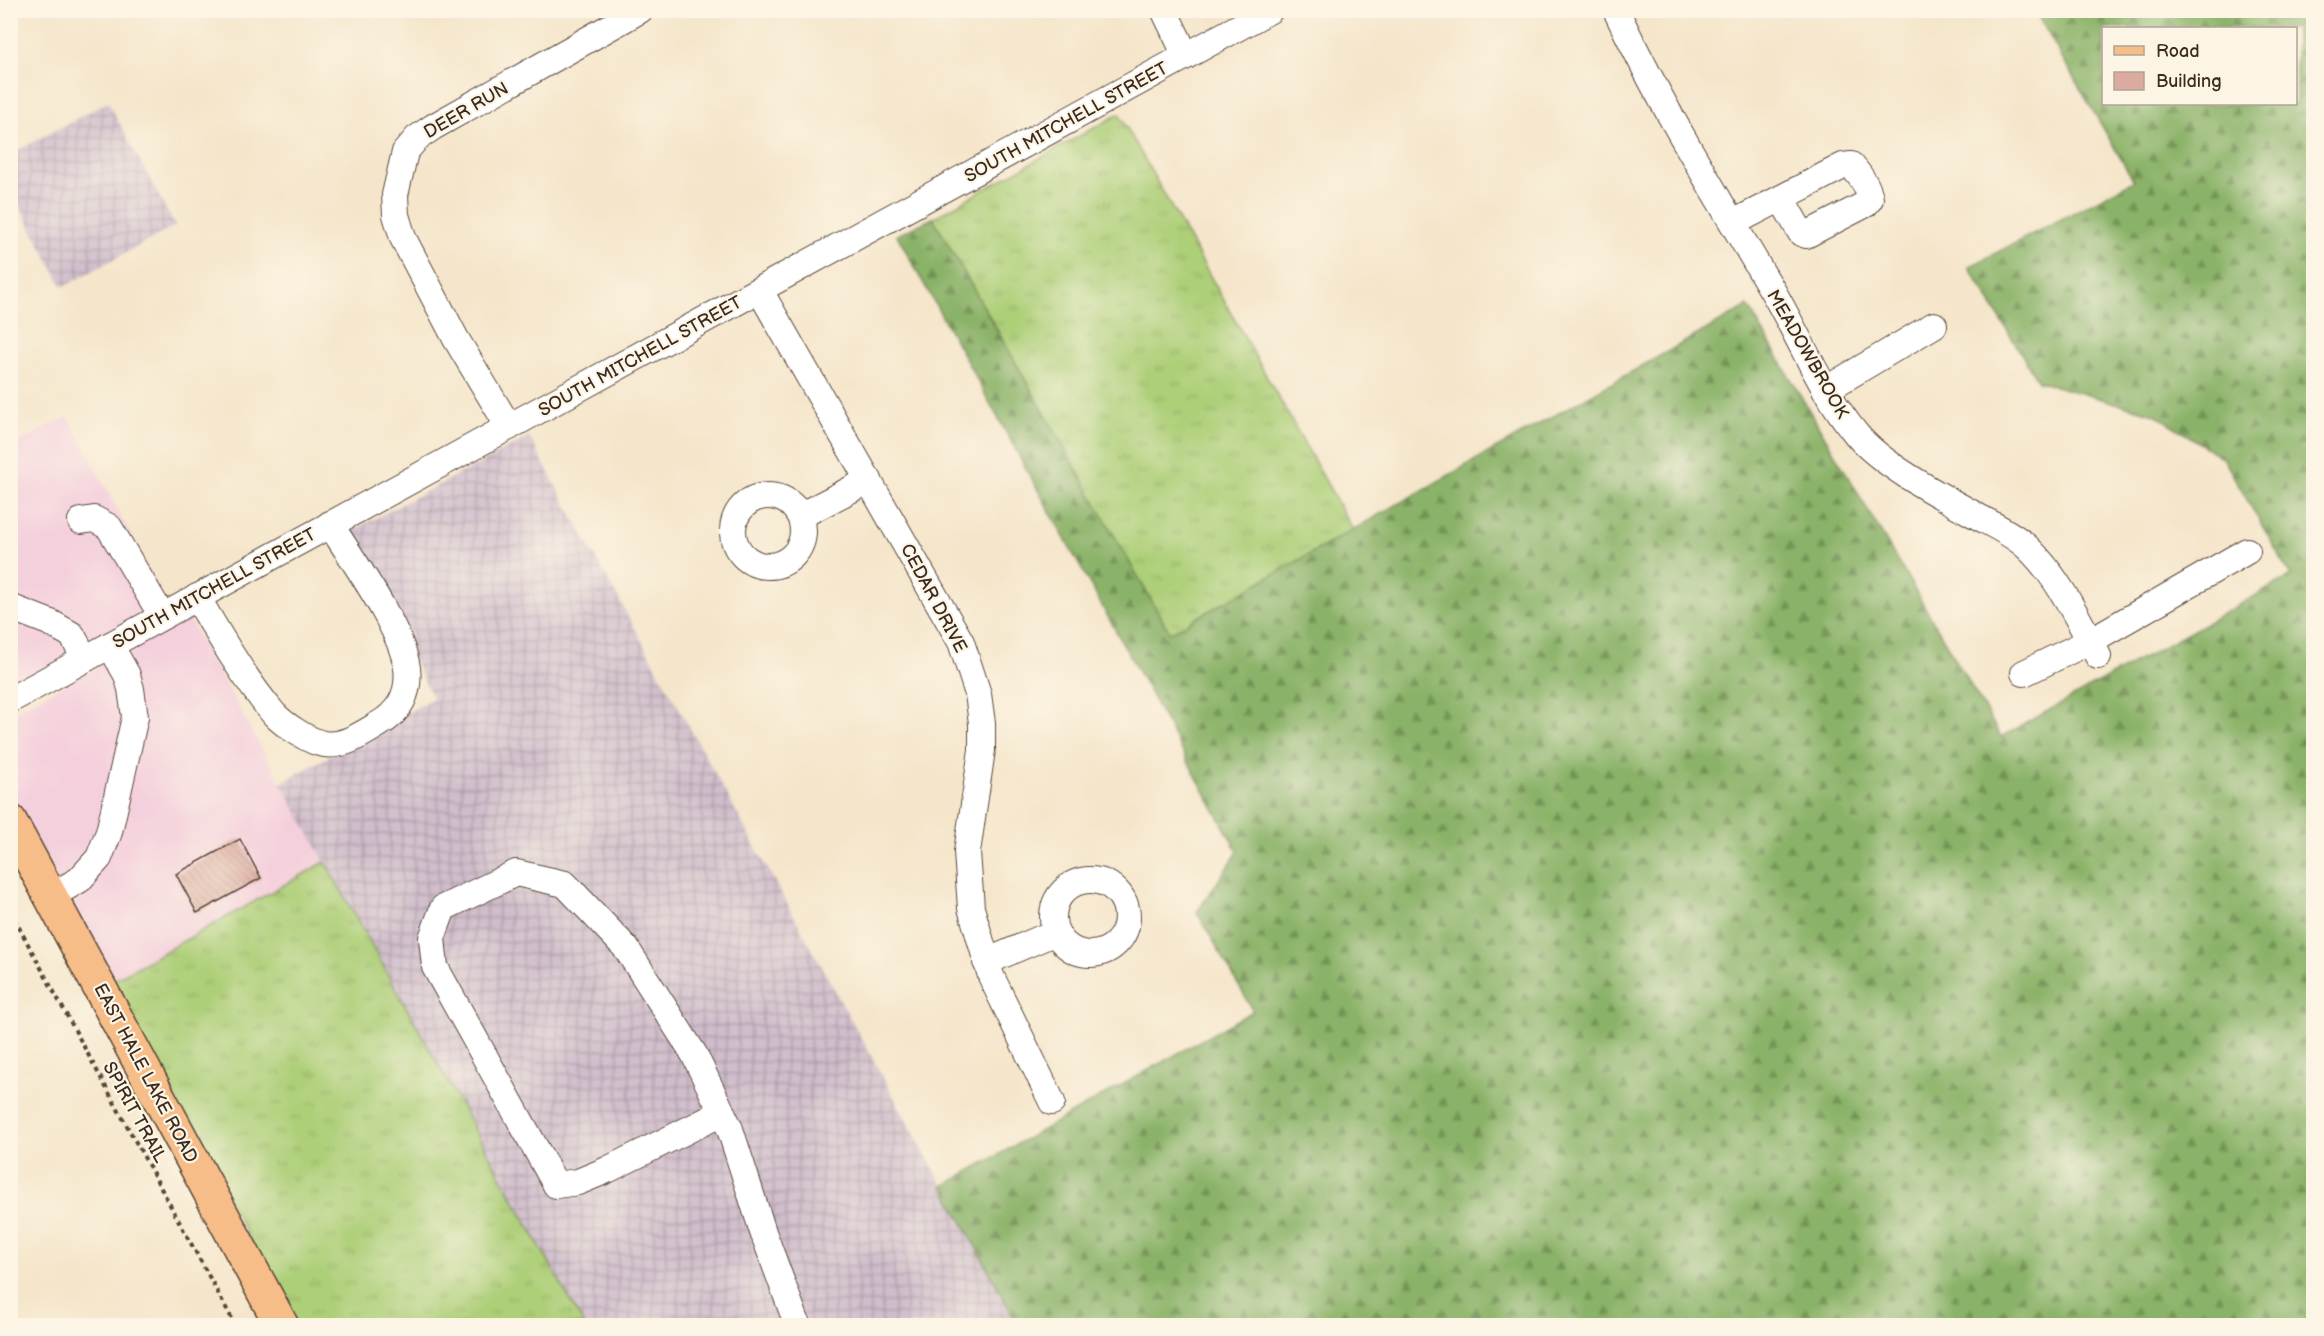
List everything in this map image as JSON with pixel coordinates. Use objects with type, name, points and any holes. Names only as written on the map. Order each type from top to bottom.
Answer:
[{"type":"main road","name":"EAST HALE LAKE ROAD","points":[[10,821],[282,1326]]},
{"type":"street","name":"DEER RUN","points":[[509,427],[456,339],[403,238],[396,215],[395,195],[405,152],[417,138],[433,127],[620,24],[640,10]]},
{"type":"street","points":[[1164,10],[1186,56]]},
{"type":"street","name":"MEADOWBROOK","points":[[1616,10],[1638,57],[1791,324],[1825,390],[1845,419],[1874,453],[1944,498],[2025,545],[2043,564],[2094,648]]},
{"type":"street","name":"SOUTH MITCHELL STREET","points":[[10,700],[760,291],[1186,56],[1258,13]]},
{"type":"street","points":[[1733,223],[1781,198]]},
{"type":"street","name":"CEDAR DRIVE","points":[[760,291],[961,642],[978,694],[982,723],[982,750],[967,852],[971,908],[986,962],[1052,1102]]},
{"type":"street","points":[[1825,390],[1934,325]]},
{"type":"street","points":[[800,516],[868,480]]},
{"type":"street","points":[[81,521],[94,519],[109,527],[162,616]]},
{"type":"street","points":[[196,597],[218,634],[276,716],[306,738],[325,744],[346,743],[383,722],[399,709],[407,690],[407,667],[388,619],[330,524]]},
{"type":"street","points":[[2025,673],[2094,648],[2247,551]]},
{"type":"street","points":[[10,607],[51,623],[72,635],[85,659]]},
{"type":"street","points":[[51,896],[79,880],[99,858],[110,832],[135,717],[131,689],[110,645]]},
{"type":"street","points":[[722,1113],[607,1170],[579,1182],[556,1185],[435,967],[432,938],[443,908],[516,873],[565,884],[626,948],[694,1054],[730,1129],[795,1324]]},
{"type":"street","points":[[986,962],[1056,932]]},
{"type":"path","name":"SPIRIT TRAIL","points":[[10,911],[236,1326]]},
{"type":"shaded area","points":[[108,102],[175,226],[63,287],[11,190],[11,154]]},
{"type":"shaded area","points":[[68,416],[167,603],[11,686],[11,446]]},
{"type":"shaded area","points":[[529,437],[1018,1325],[584,1325],[281,783],[433,698],[347,533]]},
{"type":"shaded area","points":[[188,617],[325,862],[110,982],[11,796],[11,713]]},
{"type":"green space","points":[[2035,11],[2313,11],[2313,1325],[1018,1325],[943,1186],[1253,1011],[1197,912],[1238,852],[897,235],[933,218],[1170,633],[1748,306],[2001,737],[2291,576],[2223,458],[2155,414],[2038,381],[1969,267],[2134,181]]},
{"type":"green space","points":[[1119,114],[1353,530],[1170,634],[933,218]]},
{"type":"green space","points":[[325,862],[584,1325],[296,1325],[110,982]]},
{"type":"building","points":[[240,839],[261,878],[197,913],[176,874]]}]
